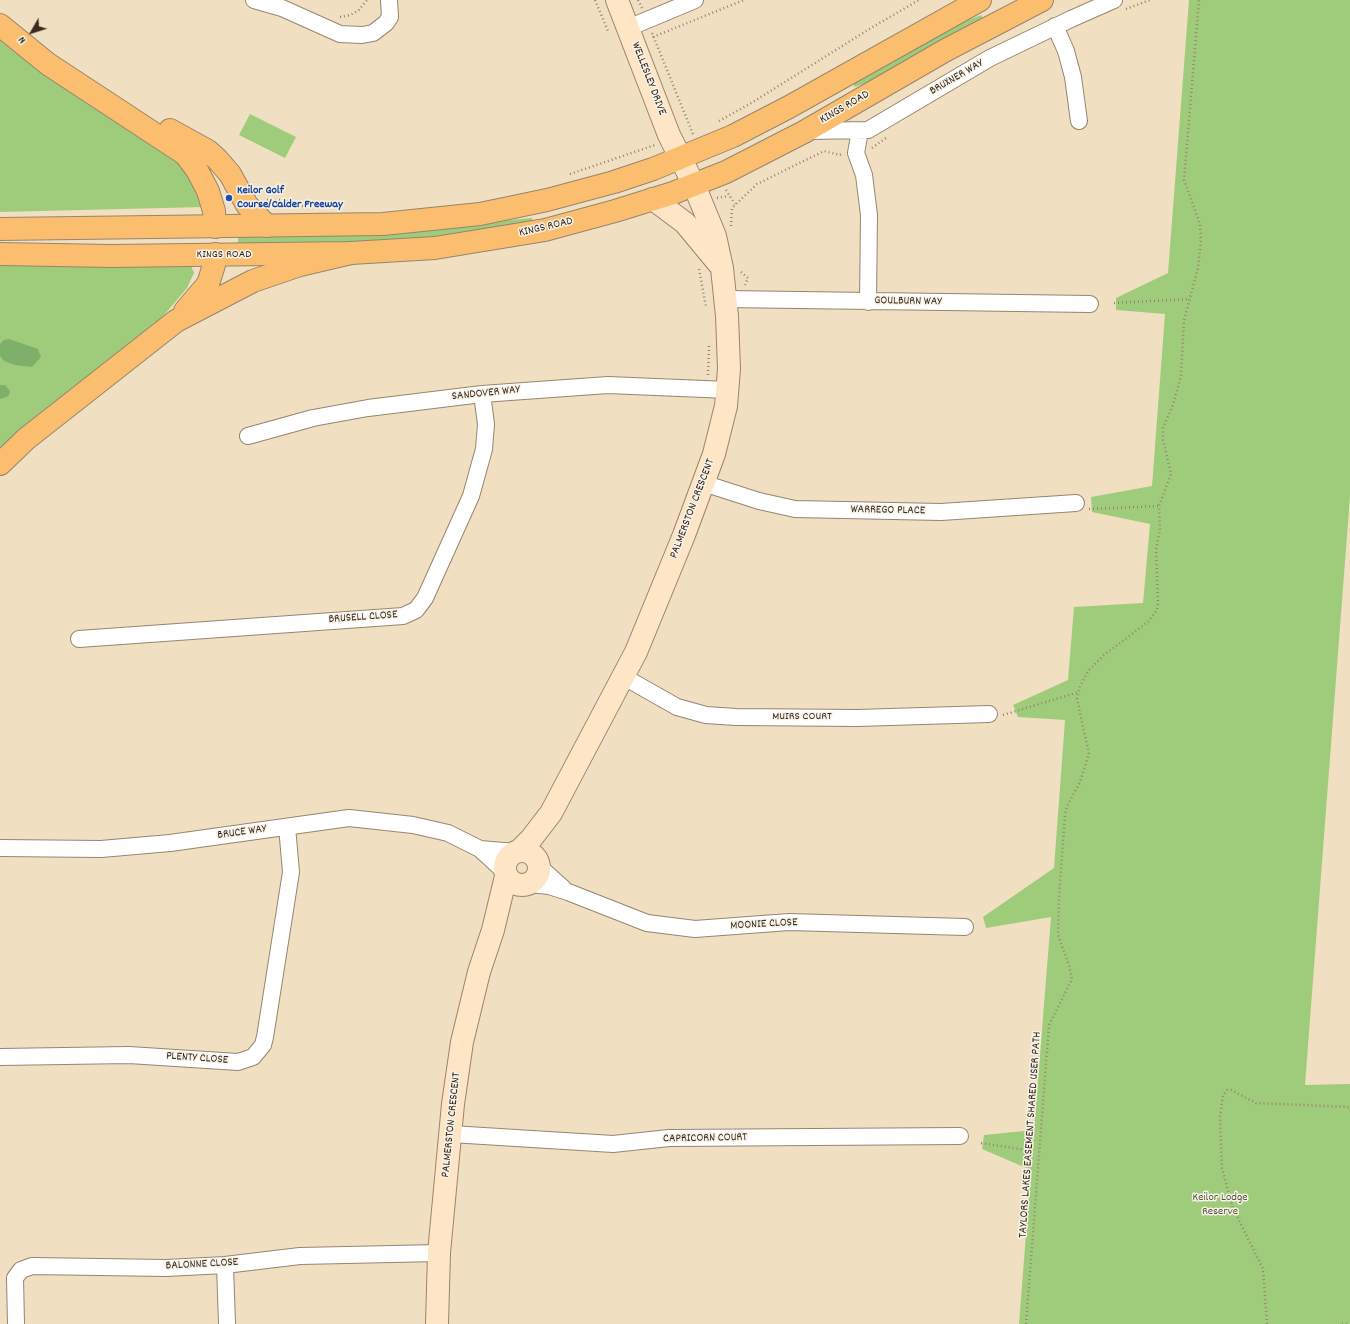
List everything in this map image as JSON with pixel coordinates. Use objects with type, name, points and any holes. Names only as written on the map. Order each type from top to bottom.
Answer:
[{"type":"main road","points":[[0,229],[215,227],[409,222],[495,212],[599,186],[676,149],[733,136],[789,107],[980,0]]},
{"type":"main road","name":"KINGS ROAD","points":[[0,254],[111,256],[351,254],[435,248],[503,238],[579,221],[653,199],[698,193],[726,172],[804,132],[946,50],[1042,0]]},
{"type":"main road","points":[[0,25],[48,64],[104,102],[175,146],[192,162],[208,191],[214,211],[215,227],[214,265],[208,284],[176,321],[31,435],[0,464]]},
{"type":"main road","points":[[104,102],[174,132],[208,151],[230,174],[247,205],[267,226]]},
{"type":"main road","points":[[176,321],[253,282],[300,265],[351,254]]},
{"type":"street","points":[[254,0],[282,8],[340,34],[362,35],[373,33],[386,23],[390,17],[389,0]]},
{"type":"street","name":"WELLESLEY DRIVE","points":[[617,0],[637,24],[676,149],[698,193]]},
{"type":"street","points":[[637,24],[695,0]]},
{"type":"street","name":"BRUXNER WAY","points":[[804,132],[828,130],[860,131],[878,126],[901,110],[990,58],[1055,26],[1114,0]]},
{"type":"street","points":[[1055,26],[1066,51],[1073,77],[1079,121]]},
{"type":"street","points":[[860,131],[856,152],[864,176],[869,215],[868,302]]},
{"type":"street","name":"PALMERSTON CRESCENT","points":[[437,1324],[439,1253],[451,1134],[462,1042],[479,972],[493,930],[515,895],[516,879],[538,875],[527,857],[539,846],[551,813],[624,677],[647,627],[703,483],[720,431],[718,390],[729,337],[726,299],[722,268],[715,236],[698,193]]},
{"type":"street","points":[[653,199],[685,224],[722,268]]},
{"type":"street","name":"GOULBURN WAY","points":[[726,299],[1090,304]]},
{"type":"street","name":"SANDOVER WAY","points":[[248,436],[314,418],[368,408],[482,394],[608,384],[718,390]]},
{"type":"street","name":"BRUSELL CLOSE","points":[[79,639],[403,616],[416,610],[425,598],[471,496],[484,449],[486,424],[482,394]]},
{"type":"street","name":"WARREGO PLACE","points":[[703,483],[759,501],[795,509],[941,512],[1076,503]]},
{"type":"street","name":"MUIRS COURT","points":[[624,677],[677,707],[706,715],[736,717],[858,718],[989,714]]},
{"type":"street","name":"BRUCE WAY","points":[[0,848],[101,849],[170,843],[349,818],[406,824],[448,833],[480,849],[516,879]]},
{"type":"street","name":"PLENTY CLOSE","points":[[0,1057],[129,1055],[238,1062],[253,1057],[263,1045],[265,1038],[266,1023],[291,872],[288,827]]},
{"type":"street","name":"BRUCE WAY","points":[[480,849],[527,857]]},
{"type":"street","points":[[516,879],[507,859],[527,857]]},
{"type":"street","name":"MOONIE CLOSE","points":[[527,857],[568,892]]},
{"type":"street","name":"MOONIE CLOSE","points":[[516,879],[549,886],[568,892],[647,923],[695,929],[789,922],[966,927]]},
{"type":"street","name":"CAPRICORN COURT","points":[[451,1134],[613,1144],[669,1138],[960,1136]]},
{"type":"street","name":"BALONNE CLOSE","points":[[16,1324],[15,1278],[26,1267],[166,1268],[225,1265],[300,1256],[439,1253]]},
{"type":"street","points":[[225,1265],[227,1324]]},
{"type":"path","points":[[337,16],[350,15],[358,11],[367,0]]},
{"type":"path","points":[[638,0],[637,24],[653,37],[693,135]]},
{"type":"path","points":[[653,37],[744,0]]},
{"type":"path","points":[[715,123],[753,102],[871,28],[919,0]]},
{"type":"path","points":[[989,714],[1006,715],[1078,692],[1089,670],[1104,654],[1148,622],[1157,610],[1156,550],[1160,529],[1159,506],[1171,474],[1163,440],[1163,428],[1173,405],[1181,376],[1183,329],[1198,268],[1201,240],[1200,224],[1184,180],[1184,161],[1199,0]]},
{"type":"path","points":[[564,176],[650,146],[676,149],[696,133]]},
{"type":"path","points":[[698,193],[728,196],[735,204]]},
{"type":"path","points":[[247,205],[277,199],[290,201],[308,209]]},
{"type":"path","points":[[699,265],[707,308]]},
{"type":"path","points":[[1114,303],[1190,299]]},
{"type":"path","points":[[709,339],[718,390]]},
{"type":"path","points":[[1076,503],[1089,509],[1150,508],[1159,506]]},
{"type":"path","name":"TAYLORS LAKES EASEMENT SHARED USER PATH","points":[[1026,1324],[1049,1025],[1072,979],[1069,965],[1058,935],[1059,897],[1065,815],[1067,806],[1080,782],[1089,754],[1077,699],[1078,692]]},
{"type":"path","points":[[1267,1324],[1263,1269],[1232,1206],[1222,1168],[1220,1117],[1223,1095],[1227,1090],[1231,1090],[1256,1103],[1350,1107]]},
{"type":"path","points":[[982,1143],[1032,1151]]},
{"type":"path","points":[[1342,1324],[1350,1324]]},
{"type":"green space","name":"Keilor Lodge Reserve","points":[[1189,0],[1350,0],[1350,496],[1305,1085],[1350,1084],[1350,1324],[1019,1324],[1031,1170],[982,1149],[984,1135],[1034,1130],[1051,917],[986,928],[983,917],[1054,868],[1065,720],[1018,717],[1013,705],[1068,680],[1074,607],[1143,603],[1150,524],[1092,512],[1091,497],[1152,486],[1165,314],[1116,310],[1116,298],[1168,273]]},
{"type":"green space","points":[[981,15],[984,21],[881,77],[855,87],[852,81],[944,30]]},
{"type":"green space","points":[[0,37],[182,162],[204,207],[0,212]]},
{"type":"green space","points":[[250,114],[296,137],[285,158],[239,135]]},
{"type":"green space","points":[[532,218],[533,224],[430,241],[238,247],[238,235],[454,225]]},
{"type":"green space","points":[[0,263],[190,263],[194,273],[187,288],[159,321],[0,450]]},
{"type":"green space","points":[[9,339],[38,349],[41,357],[32,367],[15,365],[4,361],[0,356],[0,344],[4,340]]},
{"type":"green space","points":[[0,385],[5,385],[10,391],[7,397],[0,399]]},
{"type":"place","name":"Keilor Golf Course/Calder Freeway","points":[[229,198]]}]
